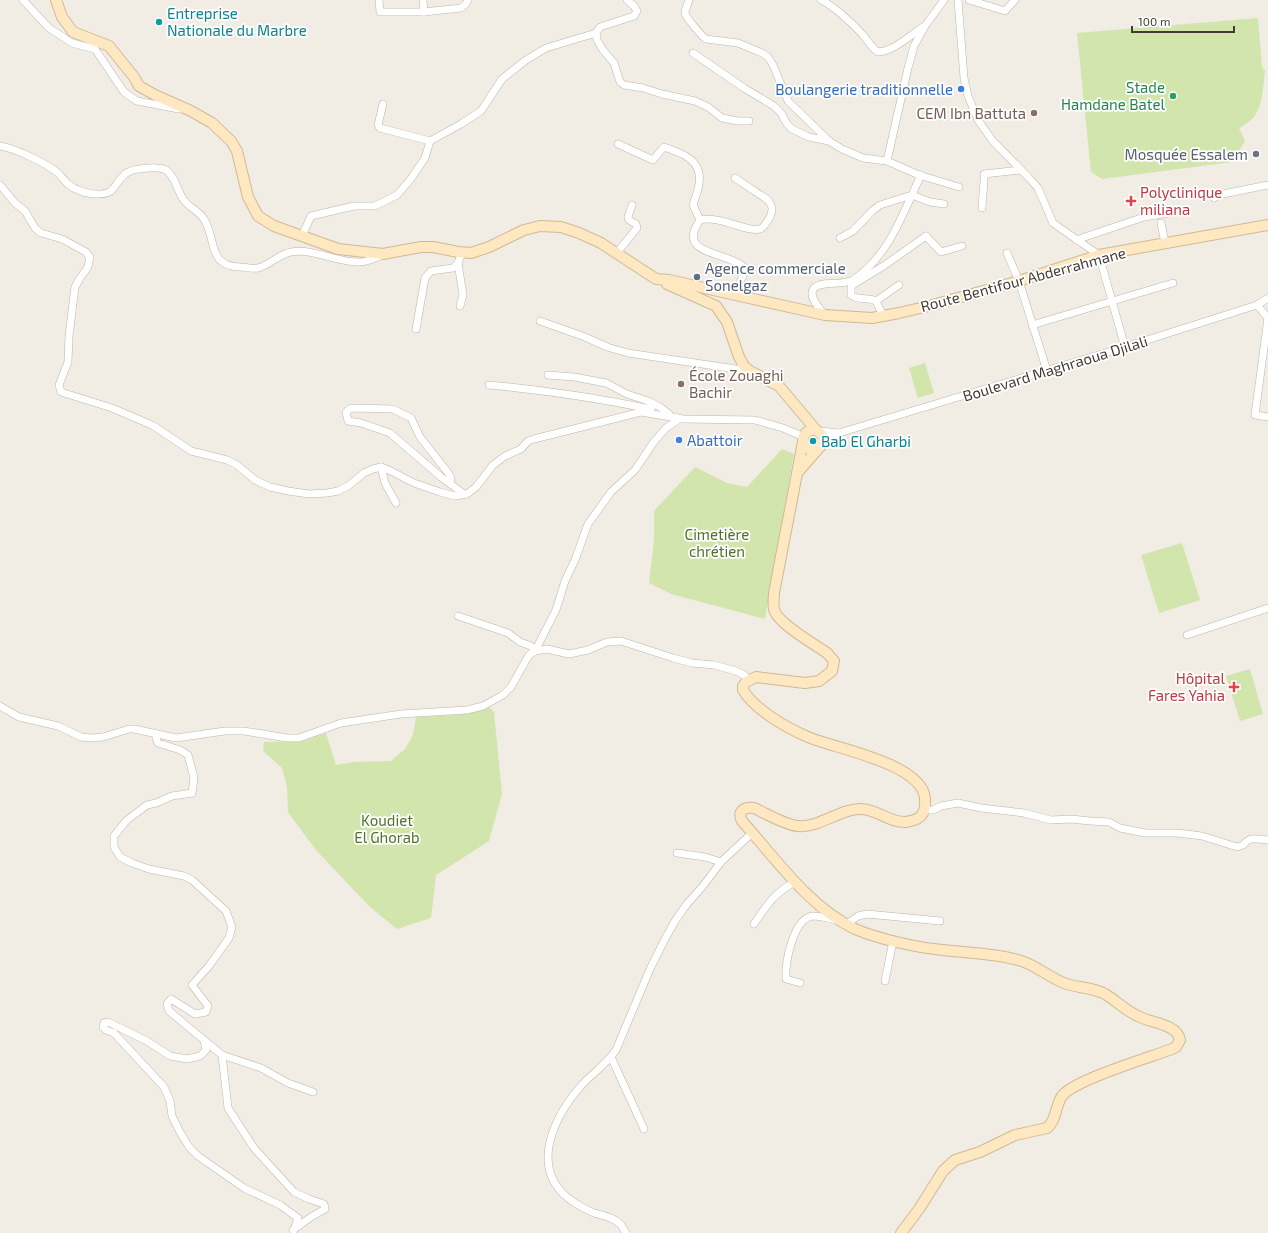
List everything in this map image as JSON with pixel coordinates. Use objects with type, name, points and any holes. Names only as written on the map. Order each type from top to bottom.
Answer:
[{"type":"main road","points":[[56,0],[62,17],[73,32],[109,46],[139,86],[154,95],[191,111],[212,123],[231,141],[237,151],[248,198],[258,216],[274,226],[338,249],[383,254],[421,247],[433,247],[471,253],[489,247],[524,230],[540,226],[561,227],[601,243],[656,279],[716,306],[727,322],[739,357],[744,366],[750,371],[779,386],[823,437],[820,446],[798,472]]},
{"type":"main road","name":"Route Bentifour Abderrahmane","points":[[656,279],[669,280],[825,315],[872,318],[929,306],[1019,281],[1099,255],[1268,225]]},
{"type":"main road","points":[[794,403],[808,448],[814,450],[820,446]]},
{"type":"main road","points":[[817,431],[808,431],[804,438],[774,593],[774,610],[787,626],[827,653],[832,658],[834,666],[832,671],[819,681],[805,683],[756,677],[748,680],[743,686],[743,690],[745,694],[776,721],[810,738],[843,748],[900,769],[913,778],[924,793],[925,810],[921,816],[915,820],[905,822],[895,821],[872,811],[861,809],[850,811],[813,824],[798,826],[789,824],[754,808],[745,808],[741,812],[740,818],[796,882],[823,908],[844,922],[870,934],[893,941],[941,950],[990,955],[1019,960],[1065,983],[1088,988],[1105,994],[1138,1017],[1171,1029],[1177,1033],[1180,1040],[1176,1047],[1172,1049],[1097,1077],[1071,1089],[1062,1096],[1054,1119],[1047,1128],[1015,1135],[980,1152],[955,1160],[943,1171],[919,1209],[901,1233]]},
{"type":"street","points":[[23,0],[49,28],[72,43],[94,49],[124,92],[137,101],[191,111]]},
{"type":"street","points":[[379,0],[380,12],[424,12],[461,8],[468,0]]},
{"type":"street","points":[[423,0],[424,12]]},
{"type":"street","points":[[383,104],[378,120],[378,125],[380,128],[430,141],[461,124],[481,110],[502,79],[526,60],[546,48],[596,33],[600,27],[634,16],[637,11],[627,0]]},
{"type":"street","points":[[689,0],[685,13],[686,18],[694,24],[702,36],[706,39],[738,43],[768,57],[773,65],[788,101],[830,142],[863,158],[887,161],[921,175],[959,187]]},
{"type":"street","points":[[821,0],[826,2],[838,12],[863,36],[873,49],[878,52],[883,52],[892,48],[925,26]]},
{"type":"street","points":[[887,161],[914,46],[925,26],[944,0]]},
{"type":"street","points":[[958,0],[964,78],[968,96],[978,120],[992,140],[1038,188],[1053,223],[1099,255],[1124,347]]},
{"type":"street","points":[[969,0],[1004,11],[1015,0]]},
{"type":"street","points":[[596,33],[597,40],[614,63],[620,82],[624,85],[642,88],[695,102],[708,107],[722,118],[738,121],[749,121]]},
{"type":"street","points":[[693,53],[744,88],[771,103],[781,113],[787,124],[792,129],[809,137],[830,142]]},
{"type":"street","points":[[302,236],[311,216],[354,206],[375,206],[397,195],[410,180],[425,158],[430,141]]},
{"type":"street","points":[[618,144],[653,160],[664,147],[690,158],[696,165],[699,174],[699,184],[693,205],[700,220]]},
{"type":"street","points":[[0,146],[34,159],[58,173],[77,191],[89,194],[105,194],[112,191],[125,174],[132,170],[157,167],[166,170],[173,178],[183,200],[202,215],[207,224],[215,254],[220,261],[230,267],[259,268],[291,252],[321,254],[352,262],[362,262],[390,253]]},
{"type":"street","points":[[982,208],[984,174],[1021,170]]},
{"type":"street","points":[[825,315],[813,297],[812,292],[814,288],[820,285],[852,280],[864,271],[892,238],[921,175]]},
{"type":"street","points":[[700,220],[712,219],[753,230],[760,229],[766,224],[773,210],[768,200],[735,178]]},
{"type":"street","points":[[0,184],[15,203],[25,210],[35,228],[42,233],[62,240],[86,252],[90,257],[88,266],[75,287],[69,336],[68,362],[59,385],[60,392],[112,408],[152,425],[191,451],[228,460],[237,465],[255,480],[270,487],[309,494],[327,494],[338,491],[348,486],[364,473],[381,467],[391,470],[414,483],[440,492],[456,496],[467,494],[476,487],[493,465],[505,456],[521,449],[528,441],[534,438],[642,412],[678,419],[755,420],[783,428],[804,438]]},
{"type":"street","points":[[1214,198],[1218,195],[1268,186]]},
{"type":"street","points":[[840,238],[853,231],[872,210],[880,205],[912,195],[930,202],[944,204]]},
{"type":"street","points":[[616,254],[637,228],[636,224],[628,217],[632,205]]},
{"type":"street","points":[[1076,240],[1144,217],[1174,212]]},
{"type":"street","points":[[700,220],[694,232],[693,238],[695,244],[702,250],[734,260],[744,267],[745,272],[733,295]]},
{"type":"street","points":[[1161,223],[1165,243]]},
{"type":"street","points":[[883,316],[876,301],[873,299],[856,298],[851,295],[851,287],[854,284],[885,265],[926,236],[941,252],[962,246]]},
{"type":"street","points":[[416,329],[425,278],[431,271],[453,268],[458,263],[462,252]]},
{"type":"street","points":[[1007,253],[1019,281],[1047,371]]},
{"type":"street","points":[[458,263],[463,295],[460,306]]},
{"type":"street","points":[[1032,325],[1172,283]]},
{"type":"street","points":[[876,301],[899,285]]},
{"type":"street","name":"Boulevard Maghraoua Djilali","points":[[839,433],[1124,347],[1257,305],[1268,298]]},
{"type":"street","points":[[1257,305],[1268,318],[1264,377],[1255,415],[1268,417]]},
{"type":"street","points":[[540,322],[628,353],[750,371]]},
{"type":"street","points":[[548,375],[574,377],[606,383],[627,394],[648,401],[678,419]]},
{"type":"street","points":[[489,385],[539,390],[600,399],[669,414]]},
{"type":"street","points":[[450,483],[451,478],[449,474],[420,437],[411,418],[393,409],[351,408],[346,412],[348,421],[390,433],[450,483],[464,494]]},
{"type":"street","points":[[0,706],[19,717],[58,726],[81,737],[104,737],[129,729],[146,731],[176,738],[225,731],[244,731],[287,738],[299,738],[342,723],[401,714],[467,710],[483,706],[503,695],[512,687],[529,656],[535,651],[556,610],[565,581],[575,560],[588,524],[611,492],[635,470],[653,443],[666,428],[678,419]]},
{"type":"street","points":[[817,431],[839,433]]},
{"type":"street","points":[[820,446],[839,433]]},
{"type":"street","points":[[381,467],[385,483],[396,503]]},
{"type":"street","points":[[1187,635],[1268,608]]},
{"type":"street","points":[[458,616],[508,633],[520,642],[531,646],[535,651]]},
{"type":"street","points":[[535,651],[547,649],[569,654],[588,650],[607,642],[622,641],[673,658],[692,663],[714,665],[736,671],[744,675],[748,680]]},
{"type":"street","points":[[157,734],[156,738],[158,743],[180,750],[188,755],[194,778],[192,793],[172,796],[147,805],[128,820],[114,836],[114,847],[120,857],[132,863],[149,869],[184,876],[192,880],[226,911],[232,927],[229,938],[209,966],[192,985],[208,1006],[206,1012],[195,1014],[171,999],[167,1004],[169,1010],[222,1055],[261,1068],[288,1083],[313,1092]]},
{"type":"street","points":[[925,810],[933,810],[941,806],[958,802],[981,808],[1024,813],[1051,820],[1071,819],[1109,822],[1120,828],[1145,833],[1177,833],[1202,836],[1237,847],[1243,846],[1247,840],[1251,839],[1268,840]]},
{"type":"street","points":[[626,1233],[620,1223],[592,1212],[565,1196],[554,1184],[550,1170],[548,1153],[552,1133],[557,1119],[580,1086],[612,1057],[650,969],[665,939],[687,904],[721,862],[752,832]]},
{"type":"street","points":[[677,853],[705,857],[721,862]]},
{"type":"street","points":[[754,924],[774,896],[783,888],[796,882]]},
{"type":"street","points":[[800,983],[786,978],[786,973],[788,955],[793,937],[801,924],[807,918],[813,916],[844,922],[867,914],[875,916],[940,921]]},
{"type":"street","points":[[885,980],[893,941]]},
{"type":"street","points":[[204,1040],[206,1050],[200,1056],[187,1059],[170,1056],[147,1041],[108,1022],[104,1023],[103,1027],[114,1033],[164,1087],[170,1101],[172,1116],[189,1147],[198,1156],[244,1188],[280,1205],[298,1218],[292,1231]]},
{"type":"street","points":[[222,1055],[228,1108],[254,1148],[294,1192],[308,1199],[324,1204],[325,1209],[292,1231]]},
{"type":"street","points":[[612,1057],[644,1129]]},
{"type":"green space","name":"Stade Hamdane Batel","points":[[1258,18],[1262,67],[1265,71],[1262,96],[1259,108],[1253,118],[1239,128],[1245,141],[1232,162],[1102,179],[1091,172],[1077,33]]},
{"type":"green space","points":[[925,363],[934,393],[918,398],[909,368]]},
{"type":"green space","name":"Cimetière chrétien","points":[[782,449],[794,454],[765,619],[671,594],[649,583],[654,541],[654,511],[695,467],[727,483],[747,487]]},
{"type":"green space","points":[[1182,543],[1200,600],[1159,613],[1141,555]]},
{"type":"green space","points":[[1250,669],[1263,714],[1240,721],[1226,676]]},
{"type":"green space","name":"Koudiet El Ghorab","points":[[489,707],[494,712],[502,794],[489,841],[436,875],[431,918],[397,929],[370,907],[315,849],[288,812],[287,787],[282,768],[263,751],[264,742],[303,741],[326,733],[336,765],[354,762],[391,761],[405,749],[413,735],[416,717],[456,715]]},
{"type":"place","name":"Entreprise Nationale du Marbre","points":[[159,22]]},
{"type":"place","name":"Boulangerie traditionnelle","points":[[961,89]]},
{"type":"place","name":"Stade Hamdane Batel","points":[[1173,96]]},
{"type":"place","name":"CEM Ibn Battuta","points":[[1034,113]]},
{"type":"place","name":"Mosquée Essalem","points":[[1256,154]]},
{"type":"place","name":"Polyclinique miliana","points":[[1131,201]]},
{"type":"place","name":"Agence commerciale Sonelgaz","points":[[697,277]]},
{"type":"place","name":"École Zouaghi Bachir","points":[[681,384]]},
{"type":"place","name":"Abattoir","points":[[679,440]]},
{"type":"place","name":"Bab El Gharbi","points":[[813,441]]},
{"type":"place","name":"Hôpital Fares Yahia","points":[[1234,687]]}]
